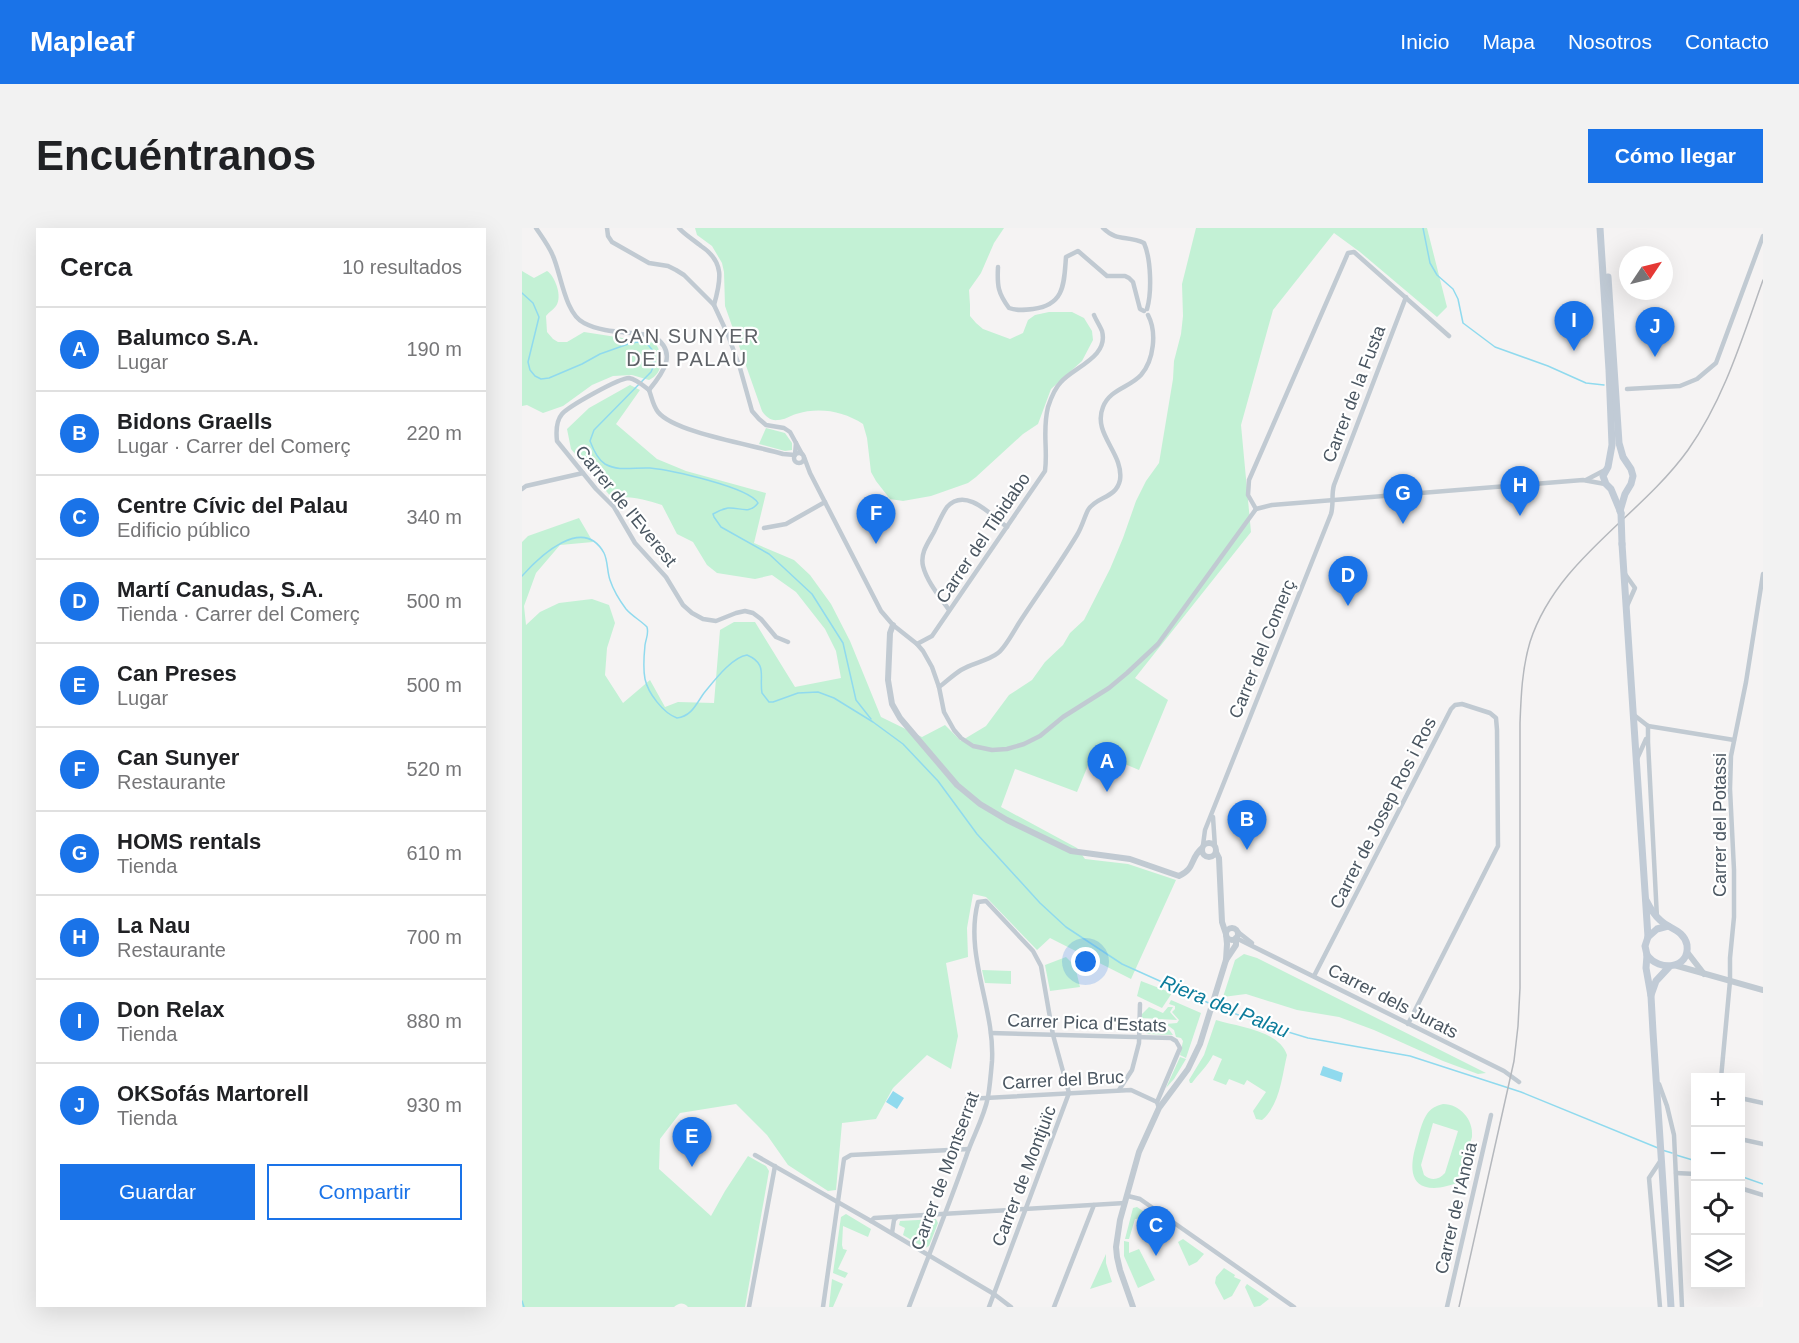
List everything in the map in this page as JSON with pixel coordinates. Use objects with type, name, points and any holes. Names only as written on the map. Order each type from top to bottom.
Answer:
[{"type":"main road","points":[[1600,228],[1612,387],[1619,443],[1633,476],[1621,512],[1622,544],[1648,937]]},
{"type":"main road","points":[[1605,228],[1612,387],[1612,450],[1603,476],[1621,512]]},
{"type":"main road","points":[[1606,469],[1615,463],[1627,465]]},
{"type":"main road","points":[[1609,487],[1619,491],[1628,488]]},
{"type":"main road","points":[[1645,896],[1657,918],[1675,929],[1684,937],[1687,944],[1682,961],[1671,966],[1656,981],[1651,996]]},
{"type":"main road","points":[[1668,926],[1651,933],[1645,945],[1657,1079],[1671,1307]]},
{"type":"main road","points":[[1647,955],[1656,964],[1671,966]]},
{"type":"street","points":[[536,228],[555,259],[574,314],[582,322],[599,329],[647,335],[659,340],[668,357],[660,377],[649,390],[658,412],[669,422],[686,429],[783,454],[799,453],[803,456]]},
{"type":"street","points":[[607,228],[612,242],[649,263],[668,266],[676,270],[691,281],[714,305],[740,368],[752,411],[766,425],[784,428],[790,432],[881,611],[893,625],[917,644],[932,667],[944,712],[954,730],[973,746],[992,750],[1024,744],[1040,736],[1127,673],[1158,644],[1256,509],[1272,505],[1586,480],[1609,487]]},
{"type":"street","points":[[679,228],[714,257],[719,268],[719,288],[714,305]]},
{"type":"street","points":[[939,687],[961,670],[999,653],[1079,533],[1089,508],[1095,502],[1114,493],[1118,486],[1120,479],[1118,462],[1103,432],[1100,415],[1104,404],[1113,393],[1141,375],[1153,345],[1154,334],[1146,312],[1149,280],[1148,252],[1144,243],[1136,239],[1111,236],[1103,228]]},
{"type":"street","points":[[1627,389],[1680,386],[1697,379],[1716,363],[1763,236]]},
{"type":"street","points":[[998,267],[997,286],[1002,299],[1009,308],[1020,310],[1041,308],[1054,302],[1059,296],[1066,257],[1078,251],[1107,276],[1130,278],[1140,309],[1146,312]]},
{"type":"street","points":[[1256,509],[1248,495],[1249,480],[1348,253],[1354,252],[1449,336]]},
{"type":"street","name":"Carrer de la Fusta","points":[[1332,500],[1334,485],[1406,297]]},
{"type":"street","name":"Carrer del Tibidabo","points":[[917,644],[932,636],[1045,471],[1044,428],[1048,406],[1059,384],[1098,353],[1101,348],[1102,332],[1094,315]]},
{"type":"street","name":"Carrer de l'Everest","points":[[649,390],[629,378],[597,391],[564,411],[557,424],[556,441],[614,507],[635,543],[666,577],[683,605],[692,613],[703,619],[716,621],[736,613],[746,611],[753,613],[776,637],[788,642]]},
{"type":"street","points":[[796,442],[796,462]]},
{"type":"street","points":[[783,454],[810,473]]},
{"type":"street","points":[[796,462],[802,462],[803,456]]},
{"type":"street","points":[[1586,480],[1606,469]]},
{"type":"street","points":[[522,489],[525,486],[583,473]]},
{"type":"street","name":"Carrer del Comerç","points":[[1208,851],[1205,830],[1328,523],[1333,509],[1332,500]]},
{"type":"street","points":[[950,610],[931,583],[923,567],[922,555],[946,509],[956,501],[976,502],[1007,527]]},
{"type":"street","points":[[764,528],[786,524],[825,502]]},
{"type":"street","name":"Carrer del Potassi","points":[[1721,1073],[1734,917],[1731,756],[1748,671],[1763,573]]},
{"type":"street","name":"Carrer del Comerç","points":[[893,625],[890,633],[888,680],[892,704],[900,718],[941,768],[980,804],[1007,820],[1071,851],[1122,858],[1179,876],[1186,873],[1193,864],[1195,856],[1208,851]]},
{"type":"street","name":"Carrer de Josep Ros i Ros","points":[[1314,976],[1450,709],[1462,704],[1490,712],[1496,718],[1497,730],[1498,846],[1408,1024]]},
{"type":"street","points":[[1633,713],[1648,726],[1734,740]]},
{"type":"street","points":[[1648,726],[1657,918]]},
{"type":"street","points":[[1636,761],[1648,735]]},
{"type":"street","name":"Carrer del Comerç","points":[[1208,851],[1215,806]]},
{"type":"street","points":[[1208,851],[1219,868],[1223,928],[1229,939],[1236,936]]},
{"type":"street","name":"Carrer de Montserrat","points":[[909,1307],[988,1098],[992,1058],[991,1033],[976,957],[975,915],[978,902],[981,902]]},
{"type":"street","name":"Carrer de Montjuïc","points":[[981,902],[986,902],[992,907],[1033,951],[1041,966],[1053,1035],[1070,1093],[989,1307]]},
{"type":"street","points":[[1221,905],[1224,916],[1236,936]]},
{"type":"street","points":[[1226,960],[1228,928],[1236,936]]},
{"type":"street","points":[[1133,1307],[1117,1257],[1118,1237],[1139,1152],[1158,1105],[1188,1069],[1200,1044],[1226,960],[1236,936]]},
{"type":"street","name":"Carrer dels Jurats","points":[[1236,936],[1254,945]]},
{"type":"street","name":"Carrer dels Jurats","points":[[1236,936],[1504,1071],[1519,1082]]},
{"type":"street","points":[[1686,952],[1704,974]]},
{"type":"street","points":[[1671,966],[1763,990]]},
{"type":"street","points":[[1119,1090],[1132,1070],[1139,1043],[1140,1004]]},
{"type":"street","name":"Carrer Pica d'Estats","points":[[991,1033],[1171,1038],[1180,1048],[1158,1105]]},
{"type":"street","points":[[1657,1079],[1667,1106],[1674,1136],[1682,1307]]},
{"type":"street","name":"Carrer del Bruc","points":[[967,1099],[1131,1089],[1158,1105]]},
{"type":"street","points":[[1745,1099],[1763,1102]]},
{"type":"street","name":"Carrer de l'Anoia","points":[[1447,1307],[1491,1115]]},
{"type":"street","points":[[1745,1140],[1763,1144]]},
{"type":"street","points":[[823,1307],[844,1159],[850,1155],[969,1149]]},
{"type":"street","points":[[755,1155],[877,1224],[994,1294],[1011,1307]]},
{"type":"street","points":[[1660,1307],[1649,1178],[1661,1160]]},
{"type":"street","points":[[749,1307],[775,1166]]},
{"type":"street","points":[[1676,1173],[1691,1174]]},
{"type":"street","points":[[1745,1190],[1763,1195]]},
{"type":"street","points":[[871,1221],[874,1218],[1025,1210],[1140,1199],[1293,1307]]},
{"type":"street","points":[[1054,1307],[1094,1205]]},
{"type":"street","points":[[877,1224],[895,1217]]},
{"type":"street","points":[[892,1233],[895,1217]]},
{"type":"green space","points":[[695,228],[1004,228],[994,243],[981,273],[969,290],[970,316],[983,329],[1010,339],[1023,333],[1028,320],[1035,315],[1049,312],[1072,312],[1084,318],[1092,331],[1093,340],[1082,361],[1051,389],[1038,424],[1023,434],[976,477],[968,483],[931,496],[903,501],[890,499],[871,472],[863,424],[839,413],[813,411],[775,420],[762,411],[725,306],[722,263],[712,246],[697,235]]},
{"type":"green space","points":[[1196,228],[1427,228],[1447,307],[1437,317],[1334,233],[1273,310],[1241,425],[1251,532],[1135,678],[1168,700],[1139,770],[1094,751],[1077,792],[1015,769],[1001,807],[1077,848],[1085,859],[1128,864],[1176,880],[1131,979],[1050,938],[1037,950],[986,897],[973,894],[967,928],[968,957],[946,963],[958,1036],[951,1069],[927,1055],[893,1088],[876,1119],[842,1123],[836,1190],[828,1191],[788,1165],[767,1135],[736,1104],[680,1113],[660,1139],[659,1169],[711,1216],[748,1156],[766,1166],[769,1171],[745,1307],[688,1307],[681,1304],[674,1307],[522,1307],[522,542],[528,536],[579,518],[593,542],[560,545],[536,573],[524,606],[526,625],[540,612],[559,603],[592,599],[609,605],[615,623],[607,648],[605,675],[623,703],[650,680],[665,707],[678,702],[714,703],[720,630],[734,622],[755,622],[795,687],[841,678],[836,651],[825,629],[796,592],[772,575],[755,579],[717,573],[707,565],[693,542],[677,534],[662,505],[631,498],[612,498],[571,449],[567,429],[589,408],[630,385],[640,390],[616,424],[657,459],[686,471],[766,493],[754,543],[794,560],[810,575],[831,604],[850,641],[881,717],[922,737],[945,725],[961,741],[986,726],[1009,695],[1032,680],[1045,662],[1063,645],[1070,633],[1084,620],[1110,569],[1136,501],[1146,481],[1159,463],[1174,361],[1181,334],[1182,284]]},
{"type":"green space","points":[[522,271],[534,278],[547,271],[555,282],[558,302],[546,316],[547,332],[553,339],[558,342],[567,342],[584,332],[655,343],[661,358],[658,373],[649,380],[632,375],[613,376],[592,385],[563,406],[543,413],[527,405],[522,406]]},
{"type":"green space","points":[[766,428],[785,433],[792,443],[792,450],[785,451],[759,444]]},
{"type":"green space","points":[[1244,954],[1257,958],[1486,1073],[1478,1074],[1443,1061],[1339,1017],[1297,1010],[1246,994],[1223,997],[1235,960]]},
{"type":"green space","points":[[1066,957],[1075,966],[1080,987],[1050,991],[1045,965]]},
{"type":"green space","points":[[982,970],[1011,971],[1011,984],[985,983]]},
{"type":"green space","points":[[1141,981],[1172,993],[1162,1008],[1137,996]]},
{"type":"green space","points":[[1171,1000],[1201,1013],[1186,1058],[1180,1055],[1183,1041],[1176,1037],[1174,1030],[1166,1024],[1177,1023],[1179,1020],[1172,1012],[1175,1006],[1169,1004]]},
{"type":"green space","points":[[1149,1007],[1163,1013],[1168,1007],[1173,1007],[1170,1012],[1177,1020],[1142,1018],[1142,1014]]},
{"type":"green space","points":[[1216,1020],[1267,1035],[1283,1047],[1287,1055],[1277,1098],[1262,1120],[1256,1119],[1253,1111],[1266,1092],[1247,1080],[1244,1085],[1229,1079],[1226,1085],[1213,1080],[1222,1059],[1213,1055],[1190,1083],[1189,1080],[1204,1055]]},
{"type":"green space","points":[[1142,1021],[1164,1026],[1173,1035],[1146,1034],[1151,1029],[1147,1027],[1141,1034]]},
{"type":"green space","points":[[1180,1057],[1186,1059],[1166,1088]]},
{"type":"green space","points":[[1443,1104],[1455,1107],[1465,1114],[1471,1125],[1472,1137],[1457,1183],[1443,1187],[1425,1187],[1419,1184],[1413,1173],[1414,1152],[1425,1118],[1432,1109]],"holes":[[[1433,1123],[1458,1131],[1445,1173],[1435,1179],[1424,1175],[1421,1165]]]},
{"type":"green space","points":[[1137,1207],[1152,1217],[1135,1219],[1129,1239],[1125,1239],[1133,1208]]},
{"type":"green space","points":[[846,1214],[871,1229],[868,1237],[843,1226],[842,1245],[843,1249],[847,1250],[838,1269],[848,1273],[845,1278],[833,1273],[841,1217]]},
{"type":"green space","points":[[936,1219],[938,1223],[929,1246],[925,1248],[903,1235],[905,1228],[899,1225],[900,1221]]},
{"type":"green space","points":[[1183,1239],[1204,1254],[1197,1262],[1189,1266],[1178,1242]]},
{"type":"green space","points":[[1124,1241],[1129,1242],[1129,1253],[1139,1249],[1155,1280],[1138,1288],[1124,1256]]},
{"type":"green space","points":[[1106,1254],[1106,1263],[1112,1282],[1090,1289]]},
{"type":"green space","points":[[1224,1268],[1241,1280],[1232,1296],[1224,1300],[1215,1283],[1216,1277]]},
{"type":"green space","points":[[832,1279],[843,1284],[833,1307],[829,1307]]},
{"type":"green space","points":[[1247,1284],[1269,1299],[1260,1306],[1254,1307],[1245,1287]]},
{"type":"water","points":[[1323,1066],[1343,1073],[1341,1082],[1320,1075]]},
{"type":"water","points":[[893,1091],[904,1098],[897,1109],[886,1102]]},
{"type":"waterway","points":[[1423,228],[1430,263],[1437,275],[1453,289],[1458,299],[1463,323],[1495,347],[1548,366],[1586,383],[1604,385]]},
{"type":"waterway","points":[[522,293],[533,303],[539,317],[528,362],[530,370],[541,379],[549,378],[600,354],[631,343],[646,344],[654,352],[654,365],[651,372],[594,430],[590,441],[596,454],[602,462],[610,466],[621,469],[650,468],[674,472],[725,485],[752,497],[758,503],[755,507],[748,510],[728,508],[713,514],[714,517],[721,527],[769,554],[812,594],[843,643],[856,700],[871,719]]},
{"type":"waterway","points":[[522,576],[539,559],[562,543],[574,538],[585,538],[595,542],[604,553],[610,580],[619,599],[628,611],[647,627],[644,658],[645,679],[653,696],[667,712],[677,718],[686,715],[724,670],[735,660],[747,655],[760,666],[762,693],[769,702],[798,693],[818,692],[834,698],[903,744],[938,781],[977,834],[1040,903],[1066,927],[1122,964],[1211,1004]]},
{"type":"waterway","name":"Riera del Palau","points":[[1215,1006],[1308,1038],[1410,1056],[1521,1092],[1658,1148]]},
{"type":"waterway","name":"Riera del Palau","points":[[1662,1150],[1672,1153]]},
{"type":"waterway","name":"Riera del Palau","points":[[1676,1155],[1691,1160]]},
{"type":"waterway","name":"Riera del Palau","points":[[1745,1178],[1763,1184]]},
{"type":"waterway","points":[[522,1301],[524,1307]]},
{"type":"railway","points":[[1459,1307],[1514,1061],[1518,1026],[1520,723],[1521,693],[1527,652],[1543,613],[1559,587],[1601,540],[1668,474],[1701,430],[1731,368],[1763,280]]},
{"type":"place","name":"Don Relax","points":[[1574,351]]},
{"type":"place","name":"OKSofás Martorell","points":[[1655,357]]},
{"type":"place","name":"La Nau","points":[[1520,516]]},
{"type":"place","name":"HOMS rentals","points":[[1403,524]]},
{"type":"place","name":"Can Sunyer","points":[[876,544]]},
{"type":"place","name":"Martí Canudas, S.A.","points":[[1348,606]]},
{"type":"place","name":"Balumco S.A.","points":[[1107,792]]},
{"type":"place","name":"Bidons Graells","points":[[1247,850]]},
{"type":"place","name":"Can Preses","points":[[692,1167]]},
{"type":"place","name":"Centre Cívic del Palau","points":[[1156,1256]]},
{"type":"district","name":"CAN SUNYER DEL PALAU","points":[[687,348]]}]
